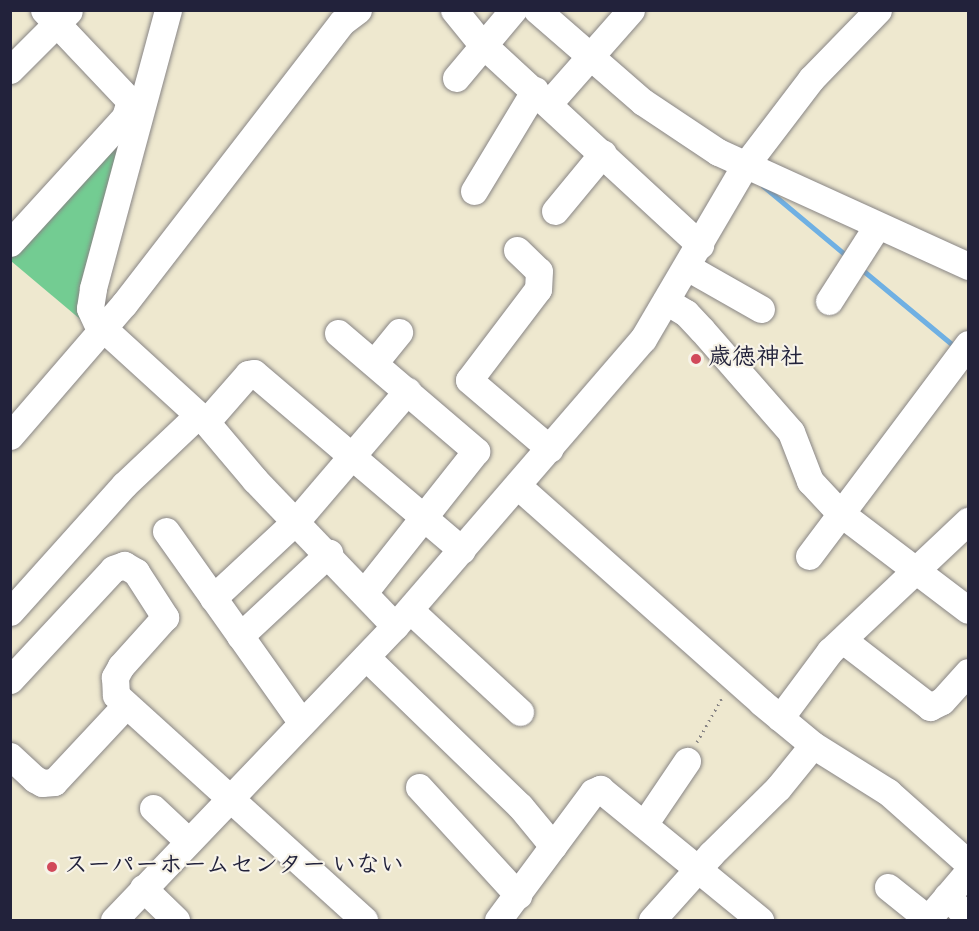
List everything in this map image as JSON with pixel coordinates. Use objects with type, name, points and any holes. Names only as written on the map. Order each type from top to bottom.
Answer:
[{"type":"street","points":[[168,10],[93,288],[90,308],[102,330],[201,419],[255,480],[365,591],[403,618],[520,712]]},
{"type":"street","points":[[453,10],[603,153],[694,256],[761,309]]},
{"type":"street","points":[[456,78],[513,10]]},
{"type":"street","points":[[537,10],[667,120],[744,167],[969,266]]},
{"type":"street","points":[[474,191],[542,97],[590,57],[631,10]]},
{"type":"street","points":[[114,921],[403,618],[643,339],[694,256],[744,167],[811,79],[878,10]]},
{"type":"street","points":[[10,436],[102,330],[343,14]]},
{"type":"street","points":[[10,70],[57,15],[129,96],[129,108],[10,243]]},
{"type":"street","points":[[555,211],[603,153]]},
{"type":"street","points":[[828,300],[877,226]]},
{"type":"street","points":[[517,250],[539,271],[538,289],[469,380],[550,448]]},
{"type":"street","points":[[666,301],[686,313],[791,432],[810,481],[839,512],[969,610]]},
{"type":"street","points":[[374,363],[399,332]]},
{"type":"street","points":[[338,333],[476,451],[365,591]]},
{"type":"street","points":[[809,556],[839,512],[969,344]]},
{"type":"street","points":[[10,612],[124,485],[201,419],[251,372],[462,550]]},
{"type":"street","points":[[213,598],[297,520],[407,391]]},
{"type":"street","points":[[518,486],[780,718],[813,745],[888,792],[969,863]]},
{"type":"street","points":[[780,718],[830,651],[969,521]]},
{"type":"street","points":[[166,531],[302,723]]},
{"type":"street","points":[[240,636],[329,554]]},
{"type":"street","points":[[10,680],[113,569],[124,565],[145,582],[165,617],[115,677],[116,695],[231,797],[364,921]]},
{"type":"street","points":[[843,640],[930,707],[942,701],[969,672]]},
{"type":"street","points":[[366,657],[520,806],[553,846]]},
{"type":"street","points":[[10,756],[35,779],[42,783],[54,782],[126,705]]},
{"type":"street","points":[[652,921],[778,788],[813,745]]},
{"type":"street","points":[[645,823],[687,761]]},
{"type":"street","points":[[418,787],[518,895]]},
{"type":"street","points":[[498,921],[597,789],[605,790],[760,921]]},
{"type":"street","points":[[153,808],[188,841]]},
{"type":"street","points":[[888,887],[928,920],[969,872]]},
{"type":"street","points":[[143,888],[176,921]]},
{"type":"street","points":[[947,896],[969,918]]},
{"type":"path","points":[[687,761],[718,710],[731,675]]},
{"type":"green space","points":[[135,118],[93,330],[11,261],[10,253]]},
{"type":"waterway","points":[[763,186],[849,258]]},
{"type":"waterway","points":[[860,268],[955,347]]},
{"type":"place","name":"歳徳神社","points":[[696,359]]},
{"type":"place","name":"スーパーホームセンター いない","points":[[52,867]]}]
